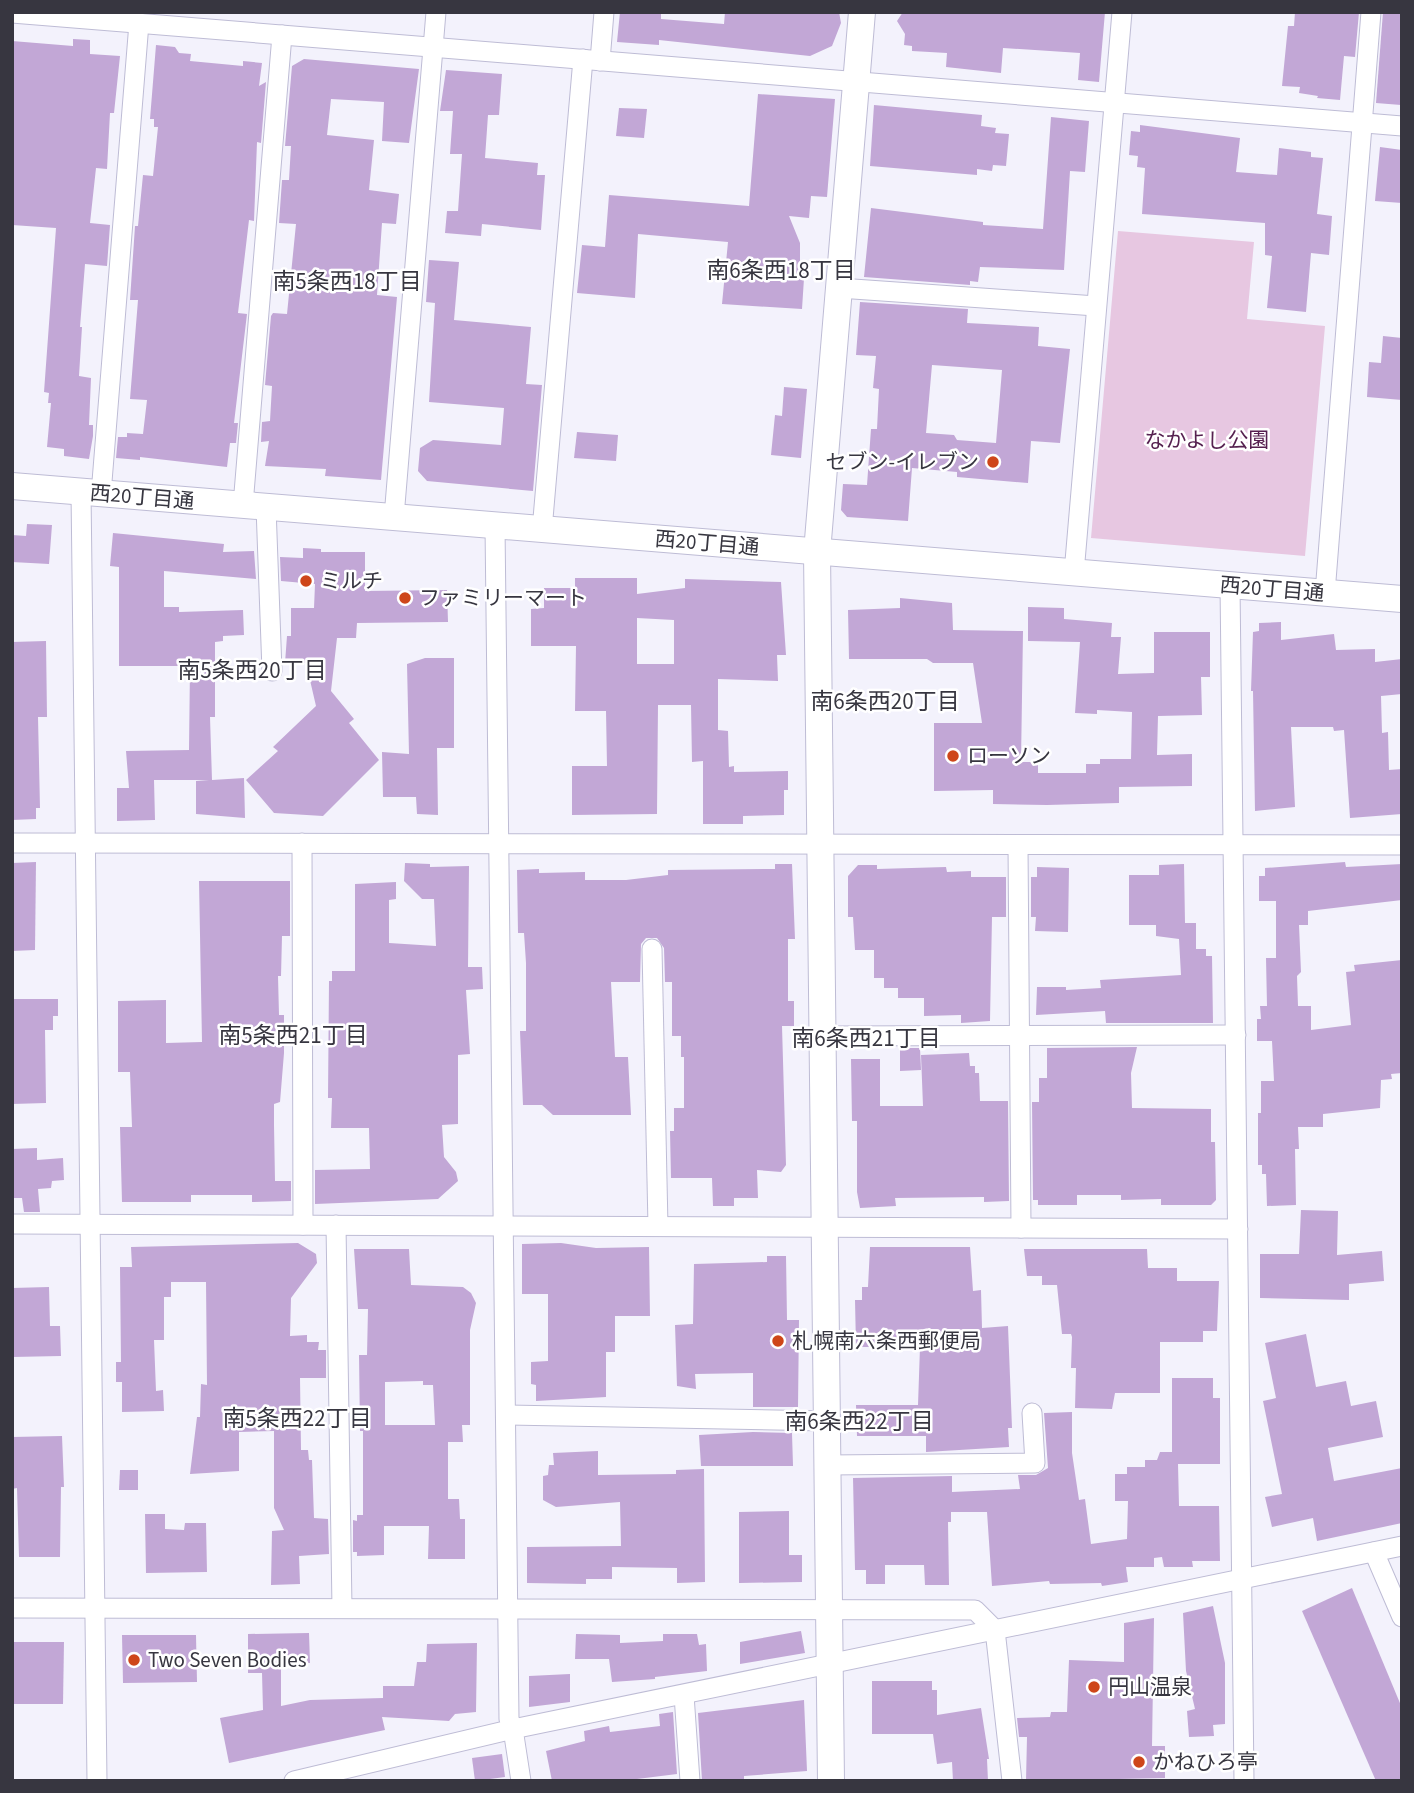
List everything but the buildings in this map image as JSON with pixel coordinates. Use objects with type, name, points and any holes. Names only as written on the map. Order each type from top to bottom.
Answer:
[{"type":"street","points":[[394,517],[436,12]]},
{"type":"street","points":[[542,530],[591,60],[604,12]]},
{"type":"street","points":[[831,1781],[817,552],[862,12]]},
{"type":"street","points":[[1074,573],[1122,12]]},
{"type":"street","points":[[1325,593],[1371,12]]},
{"type":"street","points":[[12,13],[1402,126]]},
{"type":"street","points":[[97,1781],[85,843],[91,493],[139,23]]},
{"type":"street","points":[[272,671],[254,506],[282,35]]},
{"type":"street","points":[[839,288],[1096,306]]},
{"type":"street","name":"西20丁目通","points":[[12,486],[1402,600]]},
{"type":"street","points":[[495,526],[509,1719],[521,1781]]},
{"type":"street","points":[[1230,585],[1244,1781]]},
{"type":"street","points":[[12,843],[1402,845]]},
{"type":"street","points":[[302,843],[303,1225]]},
{"type":"street","points":[[1018,845],[1021,1228]]},
{"type":"street","points":[[652,948],[657,1226]]},
{"type":"street","points":[[822,1036],[1236,1035]]},
{"type":"street","points":[[12,1224],[1238,1228]]},
{"type":"street","points":[[336,1225],[342,1608]]},
{"type":"street","points":[[828,1465],[1035,1463],[1032,1413]]},
{"type":"street","points":[[507,1415],[827,1421]]},
{"type":"street","points":[[294,1781],[513,1729],[1402,1546]]},
{"type":"street","points":[[1374,1552],[1402,1617]]},
{"type":"street","points":[[12,1608],[975,1610],[995,1630],[1012,1781]]},
{"type":"street","points":[[684,1695],[690,1781]]},
{"type":"green space","name":"なかよし公園","points":[[1118,231],[1254,242],[1247,319],[1325,326],[1305,556],[1091,538]]},
{"type":"place","name":"セブン-イレブン","points":[[993,462]]},
{"type":"place","name":"ミルチ","points":[[306,581]]},
{"type":"place","name":"ファミリーマート","points":[[405,598]]},
{"type":"place","name":"ローソン","points":[[953,756]]},
{"type":"place","name":"札幌南六条西郵便局","points":[[778,1341]]},
{"type":"place","name":"Two Seven Bodies","points":[[134,1660]]},
{"type":"place","name":"円山温泉","points":[[1094,1687]]},
{"type":"place","name":"かねひろ亭","points":[[1139,1762]]},
{"type":"district","name":"南6条西18丁目","points":[[781,270]]},
{"type":"district","name":"南5条西18丁目","points":[[347,281]]},
{"type":"district","name":"南5条西20丁目","points":[[252,670]]},
{"type":"district","name":"南6条西20丁目","points":[[885,701]]},
{"type":"district","name":"南5条西21丁目","points":[[293,1035]]},
{"type":"district","name":"南6条西21丁目","points":[[866,1038]]},
{"type":"district","name":"南5条西22丁目","points":[[297,1418]]},
{"type":"district","name":"南6条西22丁目","points":[[859,1421]]}]
